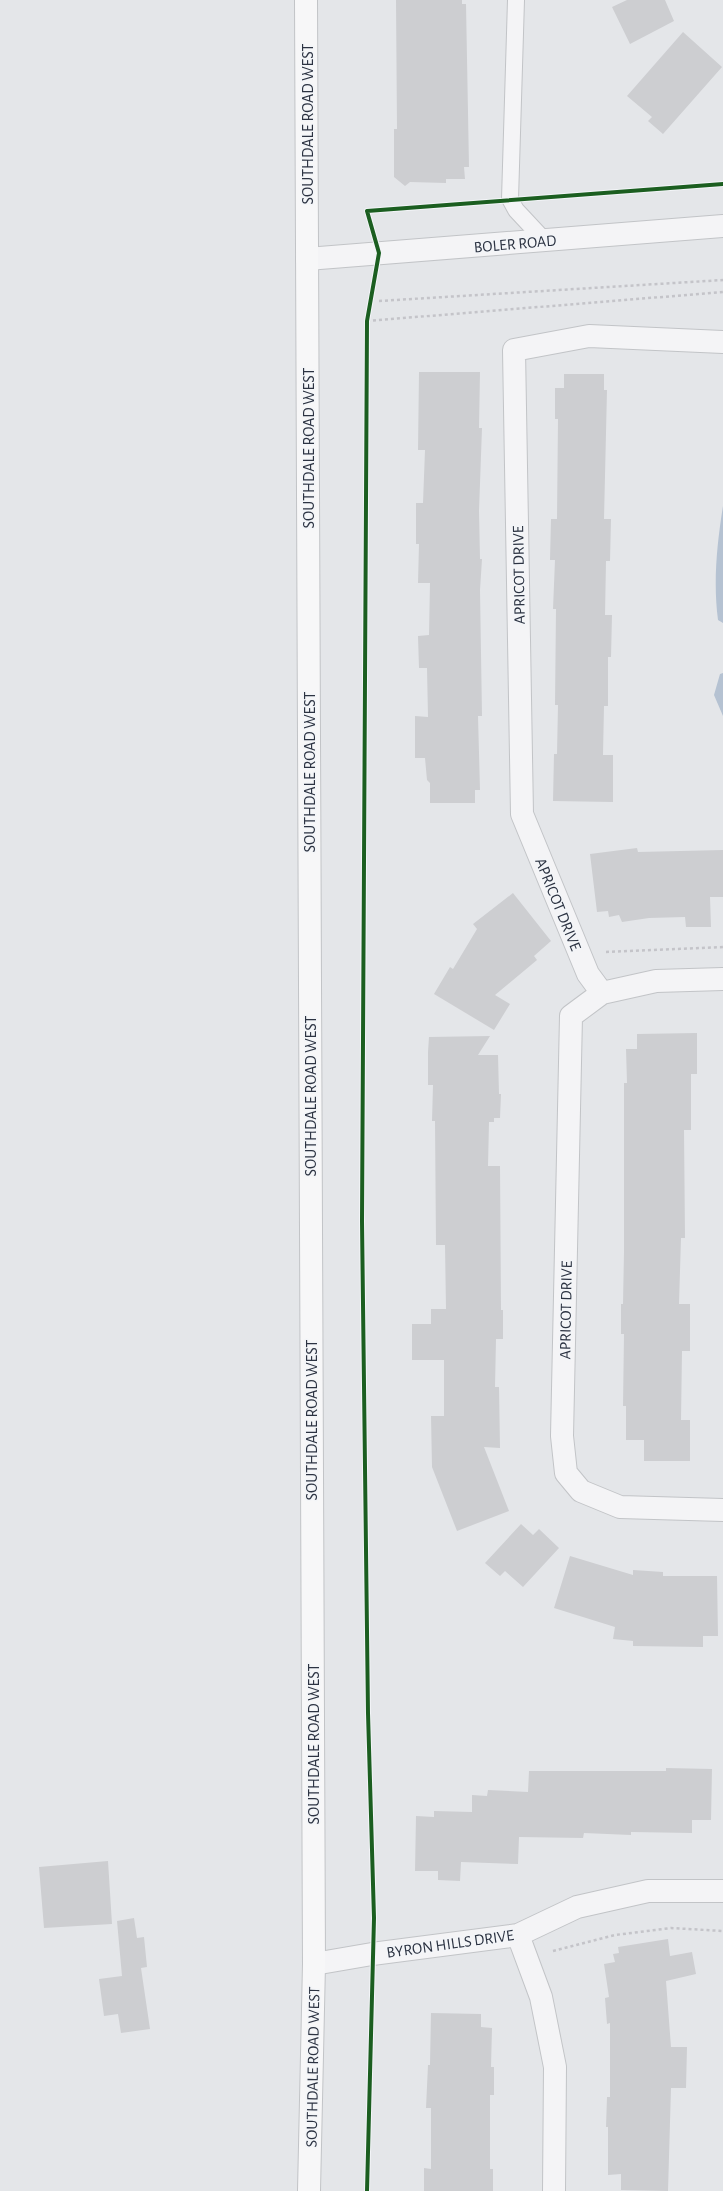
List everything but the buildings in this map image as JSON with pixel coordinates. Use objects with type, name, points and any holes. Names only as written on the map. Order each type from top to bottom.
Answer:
[{"type":"main road","name":"SOUTHDALE ROAD WEST","points":[[306,0],[314,1964],[309,2191]]},
{"type":"street","name":"BOLER ROAD","points":[[307,259],[723,226]]},
{"type":"street","name":"APRICOT DRIVE","points":[[602,993],[588,974],[522,814],[514,350],[589,336],[723,342]]},
{"type":"street","name":"APRICOT DRIVE","points":[[723,979],[656,981],[602,993],[571,1016],[562,1436],[566,1473],[581,1491],[620,1507],[723,1510]]},
{"type":"street","name":"BYRON HILLS DRIVE","points":[[314,1964],[372,1954],[518,1935],[577,1907],[648,1891],[723,1891]]},
{"type":"street","points":[[518,1935],[541,1997],[555,2067],[554,2191]]},
{"type":"lane","points":[[516,0],[510,200],[516,210],[544,240]]},
{"type":"path","points":[[378,301],[723,280]]},
{"type":"path","points":[[367,321],[723,292]]},
{"type":"path","points":[[367,329],[368,314]]},
{"type":"path","points":[[602,952],[723,947]]},
{"type":"path","points":[[553,1950],[615,1935],[671,1928],[723,1931]]},
{"type":"water","points":[[723,506],[723,623],[718,620],[716,577],[717,549]]},
{"type":"water","points":[[723,673],[723,716],[714,695],[720,674]]},
{"type":"cycle path","points":[[367,2191],[374,1918],[368,1713],[362,1221],[367,321],[379,253],[367,211],[723,184]]}]
